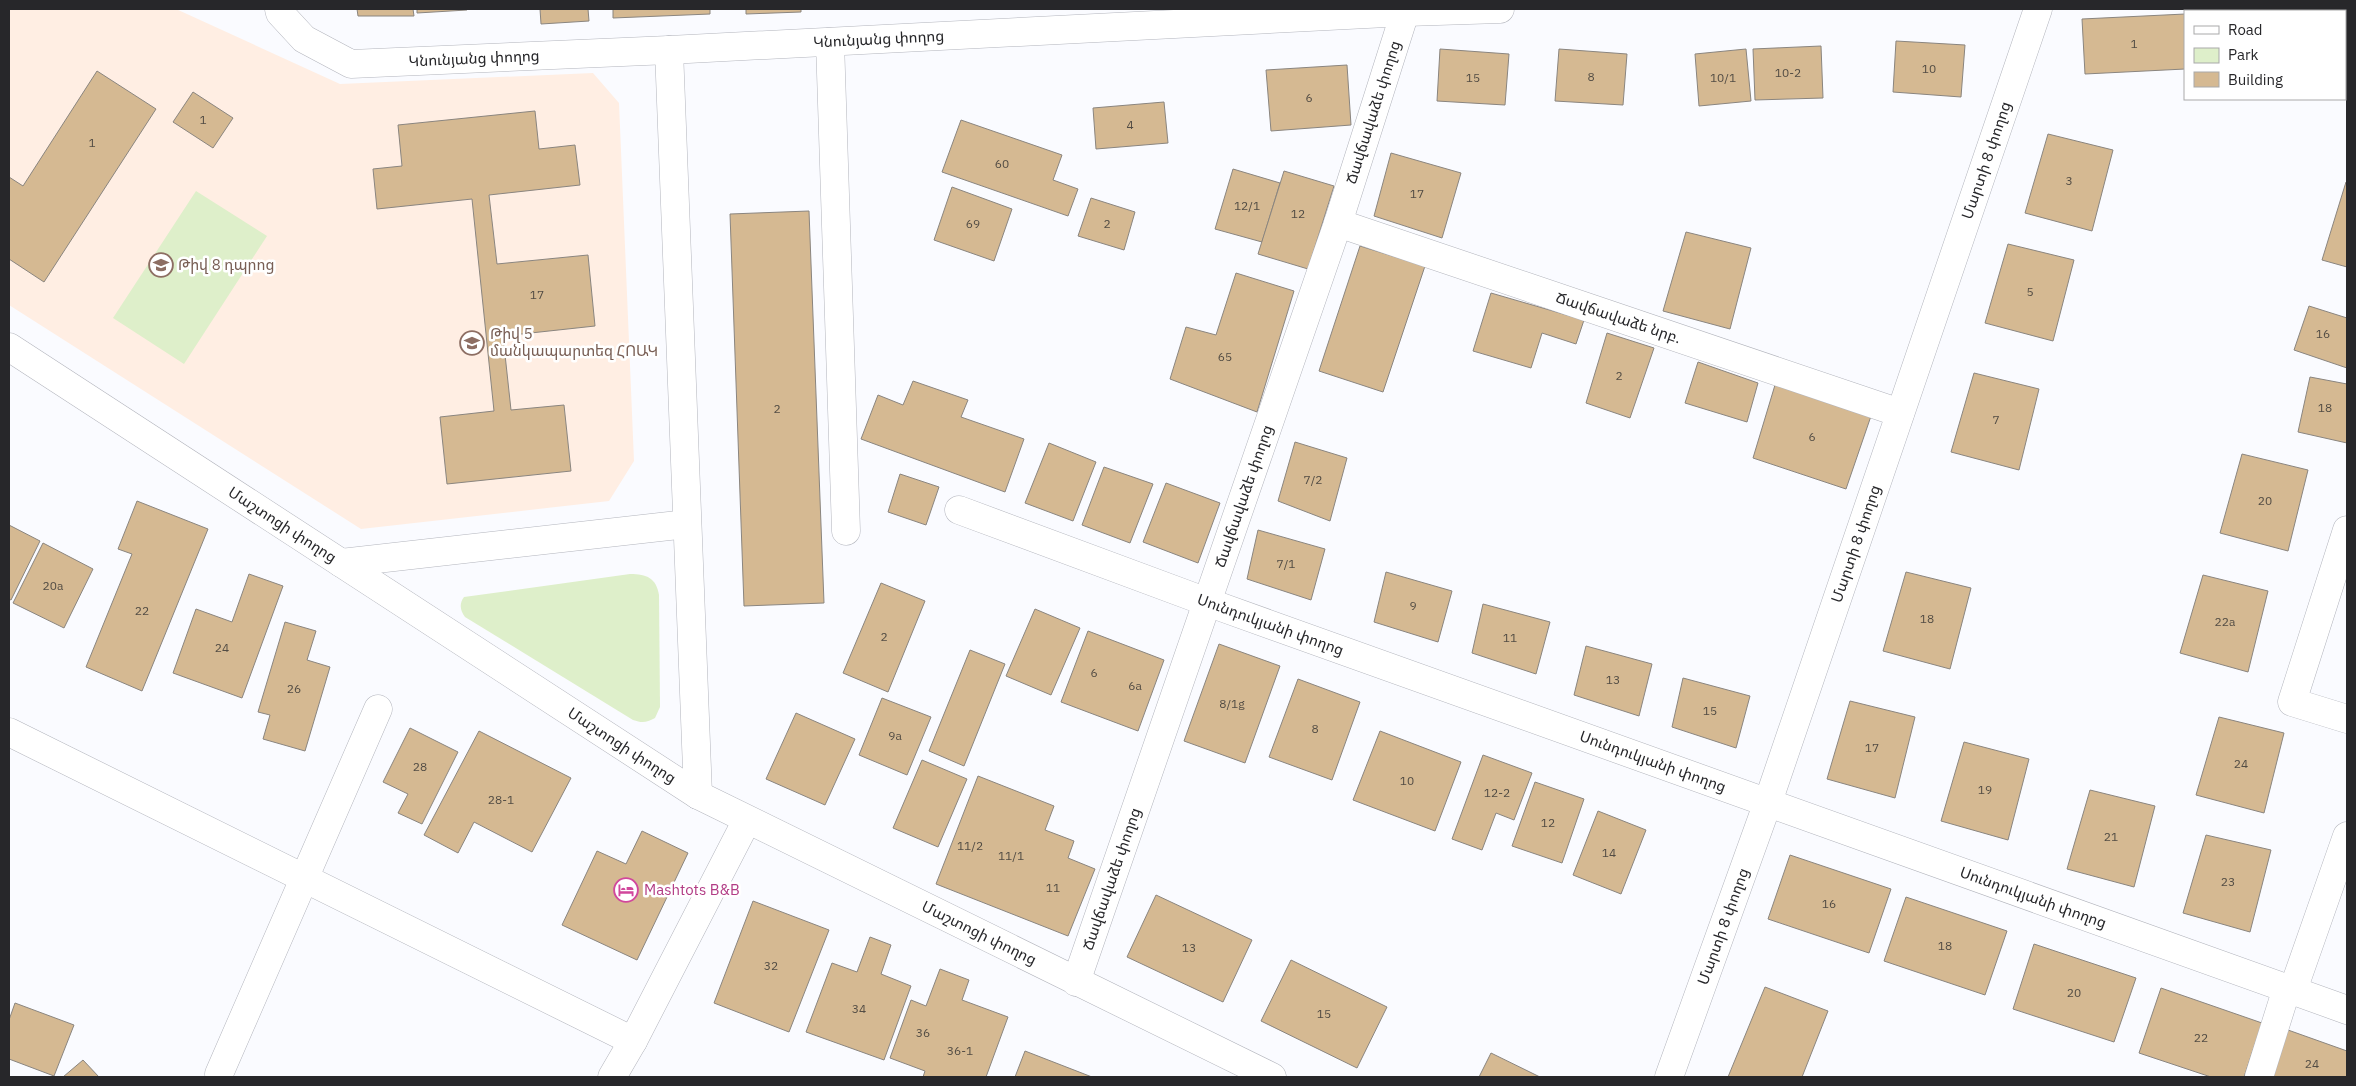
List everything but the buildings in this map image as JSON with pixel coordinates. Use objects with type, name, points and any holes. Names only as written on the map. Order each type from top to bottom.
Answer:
[{"type":"street","name":"Կնունյանց փողոց","points":[[279,9],[280,13],[304,39],[351,64],[830,42],[1406,10],[1500,9]]},
{"type":"street","name":"Մարտի 8 փողոց","points":[[1669,1077],[1768,802],[2038,9]]},
{"type":"street","name":"Ճավճավաձե փողոց","points":[[1076,982],[1338,223],[1406,10]]},
{"type":"street","points":[[830,42],[846,531]]},
{"type":"street","points":[[669,50],[698,795]]},
{"type":"street","name":"Ճավճավաձե նրբ.","points":[[1338,223],[1900,413]]},
{"type":"street","name":"Մաշտոցի փողոց","points":[[9,347],[698,795],[1272,1077]]},
{"type":"street","name":"Սունդուկյանի փողոց","points":[[959,510],[1207,602],[2347,1010]]},
{"type":"street","points":[[341,563],[687,524]]},
{"type":"street","points":[[2347,530],[2292,702],[2347,719]]},
{"type":"street","points":[[219,1074],[378,709]]},
{"type":"street","points":[[9,732],[633,1041]]},
{"type":"street","points":[[612,1077],[633,1041],[747,820]]},
{"type":"street","points":[[2258,1077],[2347,836]]},
{"type":"shaded area","points":[[9,9],[176,9],[340,84],[593,73],[619,103],[634,461],[609,501],[361,529],[9,305]]},
{"type":"green space","points":[[196,191],[267,236],[184,364],[113,318]]},
{"type":"green space","points":[[630,574],[650,578],[656,585],[659,595],[660,707],[655,718],[646,722],[633,720],[465,617],[461,609],[461,602],[464,597]]},
{"type":"place","name":"Թիվ 8 դպրոց","points":[[161,265]]},
{"type":"place","name":"Թիվ 5 մանկապարտեզ ՀՈԱԿ","points":[[472,343]]},
{"type":"place","name":"Mashtots B&B","points":[[626,890]]}]
